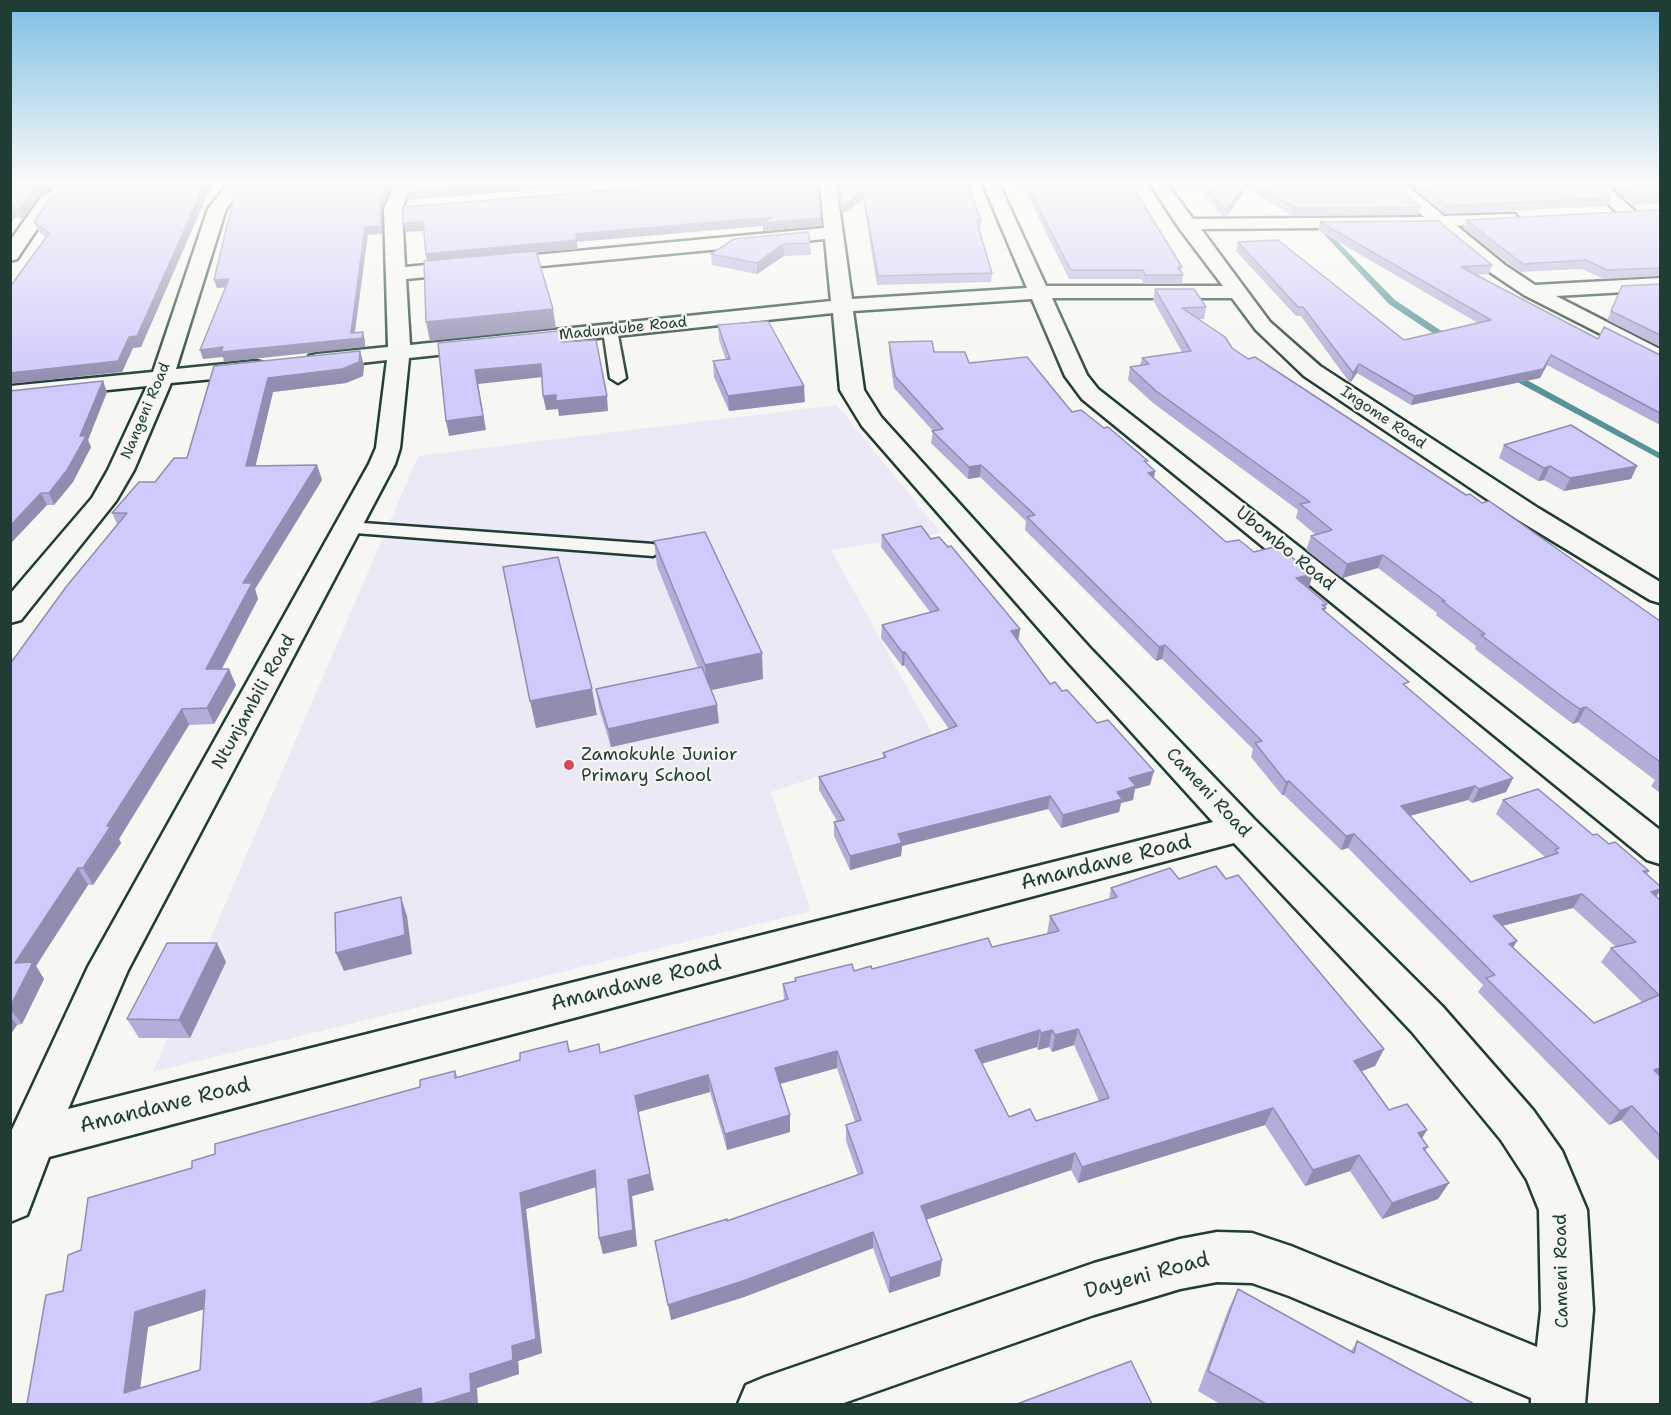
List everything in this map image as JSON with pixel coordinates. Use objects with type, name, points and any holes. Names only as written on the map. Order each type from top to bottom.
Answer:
[{"type":"street","name":"Nangeni Road","points":[[10,614],[103,501],[122,470],[162,378],[204,250]]},
{"type":"street","name":"Ntunjambili Road","points":[[10,1199],[31,1140],[109,967],[377,477],[388,448],[399,352],[397,273],[399,250]]},
{"type":"street","points":[[397,273],[647,250]]},
{"type":"street","name":"Cameni Road","points":[[835,250],[852,390],[871,421],[1079,656],[1241,828],[1427,1019],[1516,1125],[1545,1167],[1563,1210],[1567,1310],[1558,1394]]},
{"type":"street","name":"Ubombo Road","points":[[1021,250],[1076,376],[1090,394],[1660,850]]},
{"type":"street","name":"Ingome Road","points":[[1205,250],[1263,326],[1312,371],[1528,514],[1660,594]]},
{"type":"street","points":[[1474,250],[1531,291],[1660,357]]},
{"type":"street","points":[[1531,291],[1660,284]]},
{"type":"street","name":"Madundube Road","points":[[10,393],[842,306],[1040,293],[1238,292]]},
{"type":"street","name":"Amandawe Road","points":[[31,1140],[1241,828]]},
{"type":"street","name":"Dayeni Road","points":[[765,1404],[1094,1289],[1180,1263],[1218,1257],[1252,1258],[1291,1271],[1558,1394]]},
{"type":"lane","points":[[610,330],[618,378]]},
{"type":"lane","points":[[349,528],[653,550]]},
{"type":"shaded area","name":"Zamokuhle Junior Primary School","points":[[837,405],[941,533],[831,550],[935,738],[771,792],[811,911],[153,1072],[418,456]]},
{"type":"building","points":[[37,250],[175,250],[137,336],[129,337],[118,361],[10,373],[10,287]]},
{"type":"building","points":[[221,250],[362,250],[351,333],[363,332],[362,338],[221,352],[223,347],[200,350],[229,279],[214,280]]},
{"type":"building","points":[[426,250],[469,250],[426,254]]},
{"type":"building","points":[[717,250],[775,250],[757,263],[711,254]]},
{"type":"building","points":[[873,250],[985,250],[992,273],[878,276]]},
{"type":"building","points":[[1061,250],[1172,250],[1182,267],[1178,267],[1183,275],[1145,275],[1143,270],[1071,270]]},
{"type":"building","points":[[1245,250],[1291,250],[1404,340],[1491,320],[1369,250],[1474,250],[1492,265],[1461,267],[1598,339],[1604,327],[1660,355],[1660,413],[1551,355],[1543,369],[1414,396],[1359,364],[1353,373],[1303,307],[1298,307]]},
{"type":"building","points":[[1505,250],[1660,250],[1660,268],[1607,270],[1586,260],[1523,264]]},
{"type":"building","points":[[536,251],[553,309],[426,322],[424,261]]},
{"type":"building","points":[[1660,284],[1660,335],[1611,311],[1622,286]]},
{"type":"building","points":[[1155,289],[1194,289],[1206,307],[1182,308],[1225,337],[1232,348],[1248,359],[1255,357],[1466,495],[1470,494],[1482,503],[1489,501],[1660,621],[1660,762],[1586,707],[1580,709],[1564,698],[1481,635],[1485,634],[1442,601],[1445,601],[1383,555],[1347,564],[1311,536],[1332,530],[1300,504],[1310,502],[1156,391],[1130,367],[1149,364],[1142,358],[1191,351]]},
{"type":"building","points":[[768,321],[804,386],[728,396],[713,361],[730,359],[718,325]]},
{"type":"building","points":[[558,331],[561,342],[596,340],[607,396],[556,401],[556,395],[543,396],[541,364],[475,370],[483,416],[446,421],[438,343]]},
{"type":"building","points":[[932,341],[934,352],[965,352],[969,363],[1027,357],[1072,412],[1081,410],[1104,428],[1108,427],[1148,461],[1144,461],[1155,471],[1148,473],[1226,542],[1239,540],[1254,552],[1278,546],[1313,574],[1296,578],[1327,604],[1322,605],[1326,608],[1322,609],[1409,682],[1403,684],[1513,778],[1479,789],[1475,786],[1401,806],[1471,882],[1558,853],[1555,850],[1559,848],[1503,800],[1538,789],[1593,835],[1597,834],[1609,844],[1615,842],[1649,871],[1643,871],[1660,886],[1660,889],[1651,892],[1660,900],[1660,1068],[1654,1070],[1660,1076],[1660,1136],[1632,1106],[1620,1111],[1486,978],[1495,975],[1354,834],[1346,836],[1289,781],[1286,782],[1255,743],[1262,741],[1165,645],[1159,647],[1027,517],[1035,515],[981,465],[969,467],[932,431],[943,429],[895,376],[889,342]],"holes":[[[1582,894],[1636,942],[1611,948],[1659,995],[1594,1023],[1509,944],[1517,941],[1493,916]]]},
{"type":"building","points":[[360,351],[359,362],[342,369],[268,378],[246,466],[317,465],[243,583],[252,583],[206,669],[229,669],[207,708],[182,709],[107,826],[111,826],[83,868],[78,868],[15,963],[33,962],[10,1007],[10,664],[66,587],[127,513],[112,513],[139,482],[155,482],[174,458],[187,458],[214,366]]},
{"type":"building","points":[[103,381],[80,436],[86,436],[67,470],[49,493],[41,493],[10,526],[10,391]]},
{"type":"building","points":[[1571,425],[1637,466],[1570,478],[1550,466],[1544,468],[1504,445]]},
{"type":"building","points":[[921,526],[931,539],[939,537],[948,547],[951,546],[1020,629],[1011,631],[1050,684],[1055,682],[1062,691],[1067,690],[1097,723],[1108,720],[1154,771],[1129,778],[1136,786],[1117,792],[1122,799],[1063,815],[1050,796],[898,834],[902,843],[850,856],[834,822],[844,820],[819,777],[886,757],[883,753],[957,726],[905,652],[902,652],[882,625],[939,610],[882,535]]},
{"type":"building","points":[[705,532],[762,653],[705,665],[654,541]]},
{"type":"building","points":[[558,557],[592,689],[530,701],[503,567]]},
{"type":"building","points":[[702,667],[717,705],[608,729],[596,689]]},
{"type":"building","points":[[1216,866],[1226,879],[1238,875],[1384,1049],[1354,1061],[1389,1110],[1407,1104],[1427,1130],[1418,1133],[1428,1147],[1423,1148],[1449,1183],[1392,1203],[1359,1155],[1313,1170],[1273,1108],[1082,1167],[1075,1153],[921,1206],[942,1260],[890,1278],[873,1232],[743,1281],[668,1305],[655,1241],[727,1219],[727,1221],[863,1173],[846,1125],[861,1120],[837,1051],[775,1068],[790,1115],[725,1134],[708,1075],[635,1096],[650,1174],[628,1180],[633,1230],[599,1238],[595,1170],[520,1193],[536,1339],[512,1346],[513,1360],[470,1374],[471,1392],[432,1404],[422,1404],[421,1388],[369,1404],[27,1404],[46,1295],[63,1291],[68,1255],[81,1250],[88,1198],[192,1168],[192,1161],[215,1154],[215,1144],[420,1087],[420,1080],[455,1071],[455,1078],[520,1060],[520,1053],[567,1041],[569,1052],[599,1044],[600,1053],[788,999],[783,984],[796,981],[795,978],[852,964],[854,971],[871,966],[872,969],[988,938],[992,947],[1059,931],[1050,916],[1117,897],[1111,888],[1170,868],[1179,879]],"holes":[[[1078,1029],[1109,1098],[1036,1121],[1030,1109],[1009,1117],[975,1050],[1040,1030],[1041,1033],[1052,1030],[1055,1035]],[[205,1290],[200,1370],[124,1393],[135,1312]]]},
{"type":"building","points":[[401,897],[405,935],[336,953],[335,913]]},
{"type":"building","points":[[167,943],[217,943],[179,1020],[127,1019]]},
{"type":"building","points":[[1238,1289],[1354,1353],[1357,1341],[1474,1404],[1266,1404],[1208,1371]]},
{"type":"building","points":[[1131,1361],[1152,1404],[1017,1404]]},
{"type":"waterway","points":[[1342,250],[1392,302],[1449,340]]},
{"type":"waterway","points":[[1511,375],[1660,456]]},
{"type":"place","name":"Zamokuhle Junior Primary School","points":[[569,765]]}]
